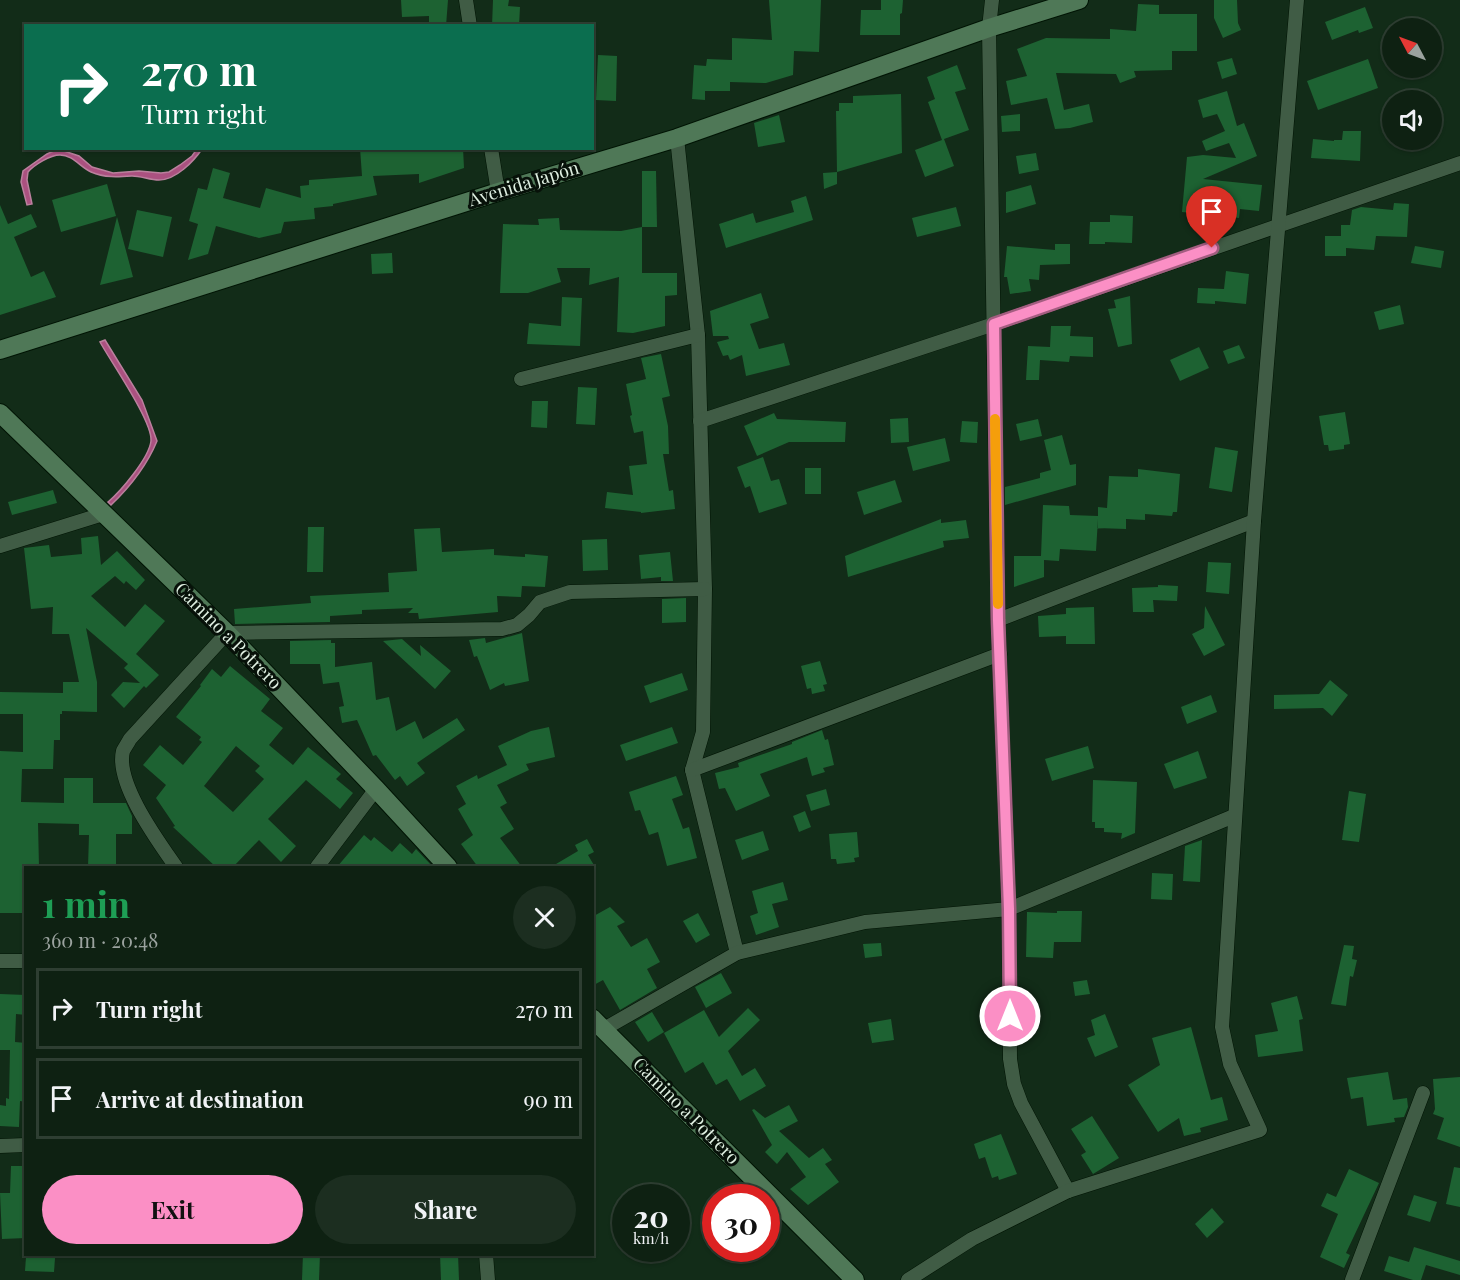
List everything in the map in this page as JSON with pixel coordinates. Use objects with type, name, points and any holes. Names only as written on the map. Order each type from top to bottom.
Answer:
[{"type":"street","points":[[466,0],[470,24]]},
{"type":"street","points":[[992,0],[989,28],[998,620],[1009,909],[1010,1059],[1014,1084],[1021,1103],[1068,1191]]},
{"type":"street","name":"Avenida Japón","points":[[0,350],[498,192],[677,138],[989,28],[1079,0]]},
{"type":"street","points":[[908,1280],[972,1239],[1068,1191],[1260,1130],[1230,1064],[1222,1027],[1254,521],[1297,0]]},
{"type":"street","points":[[677,138],[698,335],[705,590],[703,732],[692,770],[737,953]]},
{"type":"street","points":[[491,150],[498,192]]},
{"type":"street","points":[[700,421],[994,324],[1460,163]]},
{"type":"street","points":[[521,379],[698,335]]},
{"type":"street","name":"Camino a Potrero","points":[[0,413],[227,633],[447,866]]},
{"type":"street","points":[[0,546],[103,514]]},
{"type":"street","points":[[998,620],[1254,521]]},
{"type":"street","points":[[175,866],[159,843],[125,781],[123,751],[130,739],[227,633],[502,629],[517,625],[540,602],[570,592],[705,590]]},
{"type":"street","points":[[692,770],[1000,654]]},
{"type":"street","points":[[318,866],[376,789]]},
{"type":"street","points":[[598,1023],[737,953],[865,922],[1009,909],[1234,816]]},
{"type":"street","points":[[0,961],[24,961]]},
{"type":"street","name":"Camino a Potrero","points":[[598,1023],[855,1280]]},
{"type":"street","points":[[1352,1280],[1423,1093]]},
{"type":"street","points":[[0,1146],[24,1146]]},
{"type":"street","points":[[486,1256],[488,1280]]},
{"type":"shaded area","points":[[61,150],[79,156],[92,167],[113,173],[139,171],[161,173],[169,172],[192,156],[196,150],[201,150],[178,173],[159,180],[135,176],[101,175],[87,170],[69,157],[60,155],[52,157],[28,172],[27,180],[32,204],[27,205],[21,182],[23,171],[47,154]]},
{"type":"shaded area","points":[[105,340],[142,400],[157,441],[137,475],[111,505],[108,502],[140,465],[151,441],[150,432],[139,407],[100,342]]},
{"type":"building","points":[[401,0],[448,0],[446,24],[429,24],[429,16],[402,17]]},
{"type":"building","points":[[493,0],[509,0],[508,6],[520,7],[519,24],[492,24]]},
{"type":"building","points":[[769,0],[821,0],[819,52],[794,51],[793,75],[766,83],[730,82],[730,91],[705,91],[705,100],[692,99],[694,65],[706,66],[707,59],[732,60],[732,38],[772,40]]},
{"type":"building","points":[[881,0],[903,0],[900,35],[860,35],[861,10],[881,10]]},
{"type":"building","points":[[1214,0],[1237,0],[1238,23],[1241,30],[1223,38],[1214,18]]},
{"type":"building","points":[[1138,4],[1159,5],[1159,14],[1197,14],[1197,51],[1172,51],[1172,70],[1134,71],[1136,77],[1120,83],[1116,74],[1056,73],[1064,110],[1089,104],[1093,122],[1055,129],[1047,98],[1011,105],[1006,81],[1027,76],[1017,49],[1046,38],[1110,39],[1110,29],[1136,31]]},
{"type":"building","points":[[1365,7],[1373,28],[1359,33],[1358,30],[1332,40],[1325,22]]},
{"type":"building","points":[[598,55],[617,56],[616,101],[596,100]]},
{"type":"building","points":[[1232,58],[1237,74],[1222,79],[1217,62]]},
{"type":"building","points":[[1368,59],[1378,88],[1318,110],[1307,81]]},
{"type":"building","points":[[957,65],[966,89],[955,92],[969,130],[944,139],[954,166],[925,177],[915,150],[942,140],[928,102],[935,99],[927,77]]},
{"type":"building","points":[[1227,91],[1237,126],[1244,123],[1257,156],[1203,179],[1262,185],[1259,211],[1240,209],[1239,218],[1182,212],[1187,157],[1203,155],[1236,158],[1229,143],[1206,151],[1202,141],[1225,131],[1217,114],[1203,118],[1198,100]]},
{"type":"building","points":[[901,94],[902,153],[837,172],[836,111],[839,111],[839,103],[853,103],[853,96]]},
{"type":"building","points":[[1020,114],[1020,131],[1002,132],[1001,116]]},
{"type":"building","points":[[779,115],[785,142],[758,147],[754,123]]},
{"type":"building","points":[[1343,131],[1361,131],[1360,161],[1311,158],[1313,139],[1342,140]]},
{"type":"building","points":[[360,150],[463,150],[464,168],[419,183],[419,174],[373,176],[377,195],[333,204],[333,206],[314,208],[315,219],[284,222],[281,233],[259,238],[216,226],[208,254],[188,260],[198,224],[189,221],[198,188],[207,190],[213,168],[230,173],[223,198],[260,208],[266,188],[301,198],[300,186],[309,185],[309,180],[362,176]]},
{"type":"building","points":[[1036,153],[1039,170],[1019,174],[1016,156]]},
{"type":"building","points":[[642,171],[656,171],[657,227],[642,227]]},
{"type":"building","points":[[837,172],[837,184],[824,189],[823,173]]},
{"type":"building","points":[[107,184],[116,216],[61,232],[52,200]]},
{"type":"building","points":[[1031,185],[1036,204],[1006,213],[1006,192]]},
{"type":"building","points":[[806,196],[813,220],[726,248],[719,224],[753,213],[756,223],[794,212],[791,201]]},
{"type":"building","points":[[1394,203],[1409,204],[1407,237],[1376,236],[1374,250],[1346,248],[1346,256],[1325,256],[1325,236],[1341,236],[1341,225],[1350,225],[1352,210],[1361,207],[1393,210]]},
{"type":"building","points":[[0,205],[8,224],[31,214],[37,227],[14,237],[31,277],[44,271],[56,297],[0,315]]},
{"type":"building","points":[[956,207],[961,226],[917,237],[912,218]]},
{"type":"building","points":[[137,210],[172,217],[163,257],[128,249]]},
{"type":"building","points":[[1110,215],[1133,216],[1132,243],[1089,244],[1090,222],[1110,222]]},
{"type":"building","points":[[117,217],[133,277],[100,285]]},
{"type":"building","points":[[559,218],[560,230],[621,231],[642,227],[642,273],[677,273],[677,295],[665,296],[665,326],[633,333],[617,332],[619,277],[589,285],[590,268],[557,268],[561,282],[528,293],[500,293],[503,224],[539,225],[538,219]]},
{"type":"building","points":[[1055,244],[1070,244],[1070,264],[1040,265],[1039,280],[1029,279],[1031,291],[1010,294],[1007,277],[1004,277],[1007,246],[1055,250]]},
{"type":"building","points":[[1415,246],[1444,251],[1441,268],[1411,263]]},
{"type":"building","points":[[392,253],[393,273],[372,274],[371,254]]},
{"type":"building","points":[[1226,271],[1249,274],[1246,304],[1215,301],[1215,304],[1197,303],[1198,288],[1224,289]]},
{"type":"building","points":[[761,293],[769,318],[750,324],[759,349],[784,343],[790,365],[746,376],[742,355],[730,360],[728,355],[723,356],[717,342],[729,339],[728,336],[713,336],[710,311]]},
{"type":"building","points":[[1130,296],[1132,344],[1118,347],[1108,309],[1116,308],[1114,300]]},
{"type":"building","points":[[562,297],[582,298],[580,346],[527,344],[529,323],[561,326]]},
{"type":"building","points":[[1400,305],[1404,324],[1379,330],[1374,312]]},
{"type":"building","points":[[1051,326],[1071,326],[1070,336],[1093,337],[1093,357],[1070,356],[1069,362],[1040,360],[1039,380],[1026,380],[1028,346],[1050,347]]},
{"type":"building","points":[[1239,345],[1245,358],[1228,364],[1223,351]]},
{"type":"building","points":[[1199,347],[1209,368],[1180,381],[1170,360]]},
{"type":"building","points":[[661,354],[670,396],[662,398],[668,426],[669,454],[663,454],[669,491],[673,490],[675,509],[641,513],[605,508],[607,492],[633,495],[629,466],[647,464],[643,431],[634,433],[626,384],[646,379],[641,358]]},
{"type":"building","points":[[578,387],[597,388],[595,425],[576,424]]},
{"type":"building","points":[[532,401],[548,401],[547,428],[531,427]]},
{"type":"building","points":[[1345,412],[1350,444],[1344,445],[1344,449],[1329,451],[1328,445],[1324,445],[1319,416]]},
{"type":"building","points":[[774,413],[777,419],[846,422],[845,442],[789,442],[757,456],[744,426]]},
{"type":"building","points":[[908,418],[909,442],[891,443],[890,419]]},
{"type":"building","points":[[1038,419],[1042,436],[1020,441],[1016,424]]},
{"type":"building","points":[[962,421],[978,422],[977,443],[960,442]]},
{"type":"building","points":[[1062,435],[1070,465],[1076,464],[1076,485],[1005,505],[1005,487],[1040,478],[1040,473],[1051,470],[1044,440]]},
{"type":"building","points":[[945,438],[950,461],[913,471],[907,447]]},
{"type":"building","points":[[1215,447],[1238,451],[1232,492],[1209,488]]},
{"type":"building","points":[[763,457],[771,481],[779,479],[787,504],[759,513],[750,486],[745,488],[737,467]]},
{"type":"building","points":[[805,468],[821,468],[821,494],[805,494]]},
{"type":"building","points":[[1138,469],[1180,474],[1177,512],[1173,512],[1172,516],[1145,514],[1145,520],[1126,519],[1126,529],[1097,528],[1096,551],[1060,549],[1059,561],[1044,560],[1044,577],[1014,587],[1014,556],[1041,556],[1043,505],[1069,506],[1070,515],[1098,516],[1098,507],[1107,508],[1109,476],[1138,477]]},
{"type":"building","points":[[895,480],[902,502],[864,515],[857,492]]},
{"type":"building","points":[[53,490],[57,503],[12,515],[8,502]]},
{"type":"building","points":[[941,519],[941,523],[966,520],[969,538],[943,541],[944,547],[848,577],[845,556]]},
{"type":"building","points":[[308,527],[324,527],[323,572],[307,572]]},
{"type":"building","points":[[440,528],[442,552],[494,549],[494,555],[548,556],[545,587],[522,586],[521,597],[497,596],[498,612],[419,619],[418,613],[408,613],[413,608],[362,610],[362,614],[330,616],[330,622],[235,624],[234,609],[311,603],[310,596],[389,592],[388,573],[417,571],[414,529]]},
{"type":"building","points":[[98,536],[101,565],[117,551],[145,580],[136,590],[126,581],[124,584],[115,576],[91,596],[125,627],[145,604],[165,621],[136,654],[159,675],[146,688],[144,686],[124,708],[111,695],[123,682],[140,683],[124,668],[128,664],[86,628],[97,682],[97,712],[62,711],[60,740],[54,740],[53,769],[22,769],[21,802],[64,803],[64,778],[93,778],[93,803],[126,803],[132,816],[132,834],[116,834],[116,866],[88,866],[89,835],[79,835],[79,824],[38,823],[39,866],[24,866],[24,913],[0,913],[0,751],[23,752],[23,714],[0,714],[0,692],[63,693],[63,682],[79,682],[69,634],[52,634],[53,607],[31,609],[24,548],[49,545],[51,557],[82,554],[81,538]]},
{"type":"building","points":[[607,539],[608,570],[583,571],[582,540]]},
{"type":"building","points":[[670,552],[673,581],[661,581],[661,577],[641,579],[639,555]]},
{"type":"building","points":[[1208,562],[1231,563],[1229,594],[1206,592]]},
{"type":"building","points":[[1158,585],[1178,586],[1177,601],[1153,600],[1154,612],[1133,612],[1132,588],[1158,587]]},
{"type":"building","points":[[686,598],[686,622],[662,623],[662,599]]},
{"type":"building","points":[[1205,606],[1225,645],[1204,656],[1192,634],[1204,628]]},
{"type":"building","points":[[1094,607],[1095,644],[1066,644],[1066,636],[1039,637],[1038,616],[1066,614],[1066,608]]},
{"type":"building","points":[[522,633],[529,681],[505,686],[504,683],[490,690],[477,656],[474,657],[469,640],[485,638],[486,643]]},
{"type":"building","points":[[402,639],[421,656],[420,645],[451,671],[435,689],[383,641]]},
{"type":"building","points":[[331,640],[331,643],[335,643],[335,667],[372,662],[376,700],[389,697],[396,731],[415,721],[423,739],[457,718],[465,730],[417,763],[425,773],[407,786],[400,776],[395,780],[376,755],[373,756],[357,720],[342,723],[339,707],[344,706],[339,682],[323,684],[320,664],[290,664],[290,641]]},
{"type":"building","points":[[820,661],[827,684],[823,685],[825,691],[812,694],[811,688],[807,689],[801,666]]},
{"type":"building","points":[[230,666],[270,699],[261,711],[283,728],[269,745],[293,765],[308,747],[341,774],[336,779],[353,793],[340,809],[306,780],[268,819],[296,846],[281,862],[259,840],[234,866],[215,866],[173,827],[175,826],[156,798],[166,785],[143,765],[160,745],[183,765],[202,742],[199,740],[201,737],[176,717],[212,669],[221,677]],"holes":[[[236,746],[260,766],[255,771],[264,779],[233,812],[204,786]]]},
{"type":"building","points":[[682,673],[688,690],[650,703],[644,686]]},
{"type":"building","points":[[1330,680],[1348,695],[1332,716],[1323,708],[1274,709],[1274,695],[1319,694]]},
{"type":"building","points":[[1211,695],[1217,712],[1187,724],[1181,707]]},
{"type":"building","points":[[549,727],[555,757],[526,764],[529,770],[497,785],[507,803],[500,807],[514,829],[500,838],[521,866],[477,866],[461,844],[473,835],[458,809],[466,804],[456,786],[477,775],[478,779],[507,765],[498,746],[531,731]]},
{"type":"building","points":[[672,727],[678,743],[626,761],[620,745]]},
{"type":"building","points":[[822,730],[825,740],[828,739],[834,765],[823,768],[825,772],[812,776],[807,757],[760,774],[770,796],[736,811],[725,788],[719,789],[715,773],[739,767],[738,763],[792,744],[792,742]]},
{"type":"building","points":[[1088,746],[1094,768],[1052,781],[1045,759]]},
{"type":"building","points":[[1198,751],[1207,778],[1174,789],[1164,764]]},
{"type":"building","points":[[676,776],[683,795],[672,799],[683,829],[689,827],[697,858],[667,866],[658,832],[649,835],[640,810],[635,811],[629,792]]},
{"type":"building","points":[[1093,780],[1137,782],[1135,833],[1121,839],[1122,833],[1104,832],[1104,828],[1095,828],[1095,822],[1092,822]]},
{"type":"building","points":[[826,789],[830,805],[811,811],[806,795]]},
{"type":"building","points":[[1349,791],[1366,794],[1359,842],[1342,840]]},
{"type":"building","points":[[805,811],[811,827],[799,832],[793,816]]},
{"type":"building","points":[[763,831],[769,850],[742,860],[735,840]]},
{"type":"building","points":[[857,832],[859,857],[854,858],[855,862],[837,864],[836,859],[831,859],[829,834]]},
{"type":"building","points":[[364,835],[371,841],[374,837],[392,852],[400,843],[412,854],[416,849],[432,866],[338,866]]},
{"type":"building","points":[[587,839],[594,852],[588,855],[595,867],[553,866],[578,851],[575,845]]},
{"type":"building","points":[[1202,840],[1200,882],[1183,881],[1185,846]]},
{"type":"building","points":[[1152,873],[1173,874],[1172,900],[1151,899]]},
{"type":"building","points":[[783,882],[788,900],[772,904],[779,927],[756,935],[750,916],[758,913],[752,891]]},
{"type":"building","points":[[610,907],[625,922],[617,926],[631,947],[647,938],[660,962],[647,969],[657,988],[620,1010],[603,980],[594,985],[594,916]]},
{"type":"building","points":[[1057,911],[1082,911],[1081,942],[1054,942],[1053,958],[1026,957],[1027,912],[1057,913]]},
{"type":"building","points":[[698,913],[710,935],[696,943],[683,921]]},
{"type":"building","points":[[881,943],[882,956],[865,958],[863,944]]},
{"type":"building","points":[[1344,945],[1354,946],[1352,959],[1357,960],[1353,977],[1350,976],[1346,1006],[1331,1004]]},
{"type":"building","points":[[721,973],[732,993],[706,1008],[695,987]]},
{"type":"building","points":[[1087,980],[1090,994],[1075,996],[1073,982]]},
{"type":"building","points":[[0,994],[24,995],[24,1015],[16,1014],[15,1042],[24,1043],[24,1102],[20,1101],[19,1127],[0,1126],[0,1105],[6,1106],[6,1098],[9,1099],[10,1050],[0,1050]]},
{"type":"building","points":[[1297,996],[1303,1019],[1299,1020],[1303,1051],[1258,1057],[1255,1035],[1278,1031],[1271,1003]]},
{"type":"building","points":[[748,1008],[760,1020],[728,1051],[742,1076],[755,1068],[766,1086],[740,1101],[727,1079],[716,1085],[703,1062],[685,1073],[664,1033],[704,1010],[719,1037]]},
{"type":"building","points":[[652,1012],[664,1032],[648,1042],[635,1022]]},
{"type":"building","points":[[1105,1014],[1118,1047],[1095,1057],[1087,1038],[1095,1035],[1091,1020]]},
{"type":"building","points":[[891,1019],[894,1040],[872,1043],[868,1023]]},
{"type":"building","points":[[1191,1027],[1211,1100],[1222,1097],[1228,1120],[1200,1128],[1201,1132],[1184,1136],[1179,1118],[1158,1132],[1128,1085],[1160,1065],[1152,1038]]},
{"type":"building","points":[[1388,1072],[1393,1100],[1407,1098],[1408,1107],[1404,1117],[1394,1118],[1395,1122],[1367,1126],[1363,1097],[1351,1099],[1347,1078]]},
{"type":"building","points":[[1460,1077],[1460,1147],[1437,1139],[1444,1118],[1433,1114],[1435,1109],[1433,1079]]},
{"type":"building","points":[[789,1105],[798,1121],[779,1131],[809,1158],[823,1148],[832,1160],[825,1164],[839,1182],[808,1205],[790,1189],[806,1177],[787,1152],[777,1164],[765,1152],[772,1145],[752,1110],[754,1109],[765,1118]]},
{"type":"building","points":[[1092,1116],[1119,1158],[1093,1174],[1081,1155],[1086,1152],[1071,1129]]},
{"type":"building","points":[[1001,1134],[1017,1174],[999,1180],[998,1176],[992,1178],[985,1157],[979,1159],[974,1144]]},
{"type":"building","points":[[11,1166],[24,1166],[24,1238],[2,1239],[0,1193],[10,1193]]},
{"type":"building","points":[[1454,1167],[1460,1168],[1460,1207],[1446,1204]]},
{"type":"building","points":[[1349,1169],[1379,1183],[1346,1253],[1350,1255],[1344,1268],[1320,1257],[1338,1214],[1321,1206],[1327,1193],[1336,1197]]},
{"type":"building","points":[[1414,1195],[1437,1202],[1430,1222],[1407,1215]]},
{"type":"building","points":[[1212,1208],[1224,1222],[1207,1238],[1195,1224]]},
{"type":"building","points":[[1414,1247],[1460,1261],[1460,1275],[1426,1265],[1421,1280],[1413,1280],[1384,1271],[1389,1256],[1409,1262]]},
{"type":"building","points":[[303,1256],[320,1256],[319,1280],[302,1280]]},
{"type":"building","points":[[440,1256],[458,1256],[459,1280],[441,1280]]},
{"type":"building","points":[[26,1257],[55,1258],[54,1272],[25,1271]]},
{"type":"slow traffic","points":[[995,419],[998,604]]},
{"type":"route","points":[[1010,1016],[1009,909],[998,620],[994,324],[1212,248]]}]
